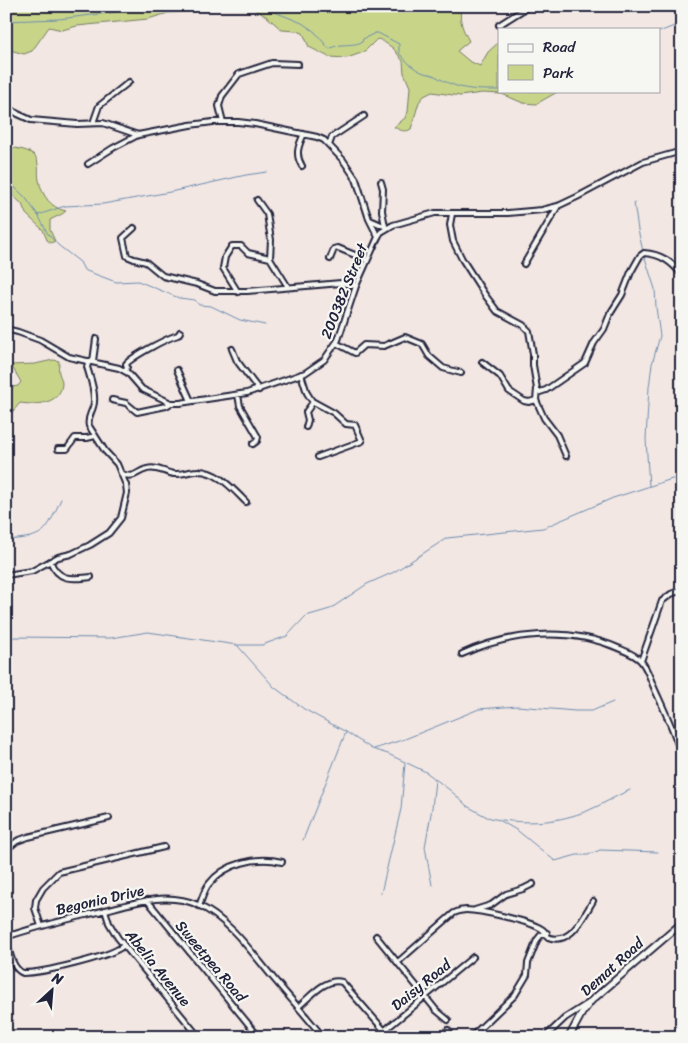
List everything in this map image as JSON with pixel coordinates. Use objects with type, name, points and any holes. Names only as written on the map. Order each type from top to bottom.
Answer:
[{"type":"street","points":[[499,25],[529,6]]},
{"type":"street","points":[[223,122],[219,106],[222,96],[239,74],[272,63],[298,64]]},
{"type":"street","points":[[93,123],[100,106],[129,82]]},
{"type":"street","points":[[6,106],[31,120],[73,124],[107,124],[138,135]]},
{"type":"street","points":[[329,145],[332,137],[364,116]]},
{"type":"street","points":[[88,164],[112,148],[138,135],[150,134],[172,127],[223,122],[255,124],[321,138],[343,160],[356,179],[378,237]]},
{"type":"street","points":[[302,166],[298,150],[304,134]]},
{"type":"street","name":"200382 Street","points":[[125,371],[142,389],[171,403],[238,395],[258,390],[301,374],[324,360],[336,343],[367,260],[378,237],[386,228],[435,213],[532,211],[558,206],[643,162],[682,151]]},
{"type":"street","points":[[381,182],[383,189],[382,211],[386,228]]},
{"type":"street","points":[[257,200],[267,214],[271,240],[270,258],[288,287]]},
{"type":"street","points":[[524,264],[558,206]]},
{"type":"street","points":[[452,214],[450,225],[454,241],[462,259],[497,311],[523,325],[529,331],[534,354],[533,371],[536,400],[544,418],[557,434],[566,456]]},
{"type":"street","points":[[370,220],[386,228]]},
{"type":"street","points":[[134,228],[124,237],[127,256],[146,262],[159,274],[214,291],[238,292],[341,283],[356,286]]},
{"type":"street","points":[[238,292],[223,268],[225,257],[232,246],[241,246],[248,253],[270,258]]},
{"type":"street","points":[[330,259],[334,249],[338,248],[367,260]]},
{"type":"street","points":[[536,393],[546,390],[585,363],[594,343],[604,329],[610,314],[622,295],[628,277],[640,256],[644,254],[660,256],[672,264],[682,275]]},
{"type":"street","points":[[6,329],[35,338],[69,357],[116,366],[125,371],[126,364],[134,357],[178,335],[180,332]]},
{"type":"street","points":[[336,343],[355,353],[364,345],[384,346],[405,337],[422,344],[429,356],[443,368],[461,373]]},
{"type":"street","points":[[6,575],[32,571],[102,538],[117,525],[122,515],[127,488],[122,474],[117,464],[105,452],[88,422],[94,403],[92,379],[87,367],[91,361],[96,339]]},
{"type":"street","points":[[232,349],[237,361],[258,390]]},
{"type":"street","points":[[482,362],[500,376],[509,391],[524,401],[536,400]]},
{"type":"street","points":[[177,370],[191,402]]},
{"type":"street","points":[[301,374],[307,393],[313,402],[334,413],[346,424],[355,425],[362,441],[318,457]]},
{"type":"street","points":[[238,395],[240,406],[258,438],[257,442],[252,444]]},
{"type":"street","points":[[112,400],[126,403],[137,412],[166,406],[171,403]]},
{"type":"street","points":[[306,427],[308,420],[306,412],[313,402]]},
{"type":"street","points":[[58,450],[67,449],[75,438],[96,436]]},
{"type":"street","points":[[122,474],[134,476],[146,469],[153,468],[174,474],[196,471],[205,472],[222,480],[246,502]]},
{"type":"street","points":[[50,561],[54,570],[71,580],[91,577]]},
{"type":"street","points":[[641,661],[662,601],[670,594],[682,590]]},
{"type":"street","points":[[462,654],[482,645],[505,639],[541,636],[567,636],[600,641],[625,651],[641,661],[670,722],[682,759]]},
{"type":"street","points":[[6,850],[17,841],[28,837],[108,818]]},
{"type":"street","points":[[41,926],[35,908],[36,900],[43,888],[60,872],[164,847]]},
{"type":"street","points":[[199,906],[209,883],[234,866],[243,862],[267,860],[282,862]]},
{"type":"street","points":[[398,962],[454,913],[460,910],[473,910],[490,906],[504,894],[533,884]]},
{"type":"street","name":"Begonia Drive","points":[[6,938],[41,926],[147,900],[175,899],[199,906],[217,916],[237,935],[323,1037]]},
{"type":"street","name":"Sweetpea Road","points":[[147,900],[258,1037]]},
{"type":"street","points":[[473,910],[538,927],[548,937],[558,940],[570,934],[593,901]]},
{"type":"street","name":"Abelia Avenue","points":[[105,910],[112,930],[123,946],[200,1037]]},
{"type":"street","name":"Demat Road","points":[[569,1037],[591,1001],[682,923]]},
{"type":"street","points":[[471,1037],[515,995],[527,975],[528,963],[537,942],[541,935],[546,933]]},
{"type":"street","points":[[376,936],[436,1010],[448,1020]]},
{"type":"street","points":[[6,938],[13,964],[22,974],[101,957],[115,952],[123,946]]},
{"type":"street","name":"Daisy Road","points":[[384,1030],[473,957]]},
{"type":"street","points":[[298,1007],[327,983],[340,981],[345,984],[390,1037]]},
{"type":"street","points":[[545,1037],[565,1018],[591,1001]]},
{"type":"street","points":[[448,1030],[454,1037]]},
{"type":"green space","points":[[16,6],[204,6],[190,12],[168,13],[148,19],[77,26],[62,30],[49,27],[32,51],[24,54],[10,50],[6,51],[6,13],[14,10]]},
{"type":"green space","points":[[248,6],[461,6],[460,16],[469,41],[457,51],[469,61],[480,66],[488,52],[498,43],[498,92],[557,92],[536,104],[523,103],[502,94],[482,93],[460,96],[432,92],[424,96],[419,102],[411,129],[402,131],[394,127],[405,118],[408,112],[410,87],[404,73],[403,61],[393,48],[377,39],[364,52],[347,58],[329,57],[309,47],[303,33],[282,30],[266,16]]},
{"type":"green space","points":[[6,147],[33,154],[37,160],[42,191],[52,204],[66,211],[50,220],[50,230],[55,241],[51,243],[47,240],[43,230],[26,214],[22,204],[6,189]]},
{"type":"green space","points":[[53,360],[59,361],[59,372],[62,382],[57,396],[46,402],[20,403],[6,419],[6,383],[13,387],[18,386],[21,382],[11,365],[35,364]]},
{"type":"waterway","points":[[6,21],[59,19],[165,6]]},
{"type":"waterway","points":[[260,6],[302,23],[315,32],[329,49],[362,42],[363,39],[378,33],[399,44],[399,53],[410,64],[424,73],[434,75],[458,87],[498,90]]},
{"type":"waterway","points":[[660,32],[682,23]]},
{"type":"waterway","points":[[38,215],[65,206],[103,204],[267,172]]},
{"type":"waterway","points":[[6,179],[25,197],[38,215],[48,234],[58,245],[80,262],[84,270],[116,282],[138,281],[179,298],[195,300],[199,305],[211,306],[240,320],[265,325]]},
{"type":"waterway","points":[[634,203],[643,251]]},
{"type":"waterway","points":[[644,255],[655,289],[660,336],[652,364],[649,387],[646,439],[649,486]]},
{"type":"waterway","points":[[6,640],[15,637],[111,638],[148,632],[237,645],[262,645],[287,636],[306,616],[330,609],[367,584],[394,572],[447,538],[543,528],[613,498],[672,479],[682,478]]},
{"type":"waterway","points":[[6,540],[29,537],[42,532],[47,527],[61,499]]},
{"type":"waterway","points":[[237,645],[274,687],[304,709],[372,749],[388,754],[426,772],[467,806],[487,817],[499,820],[518,831],[555,861],[577,855],[588,855],[600,850],[658,852]]},
{"type":"waterway","points":[[374,749],[405,739],[479,709],[517,706],[592,711],[613,702]]},
{"type":"waterway","points":[[303,840],[346,732]]},
{"type":"waterway","points":[[381,893],[401,809],[405,763]]},
{"type":"waterway","points":[[432,885],[425,847],[435,780]]},
{"type":"waterway","points":[[502,820],[535,822],[566,818],[593,809],[630,790]]}]
